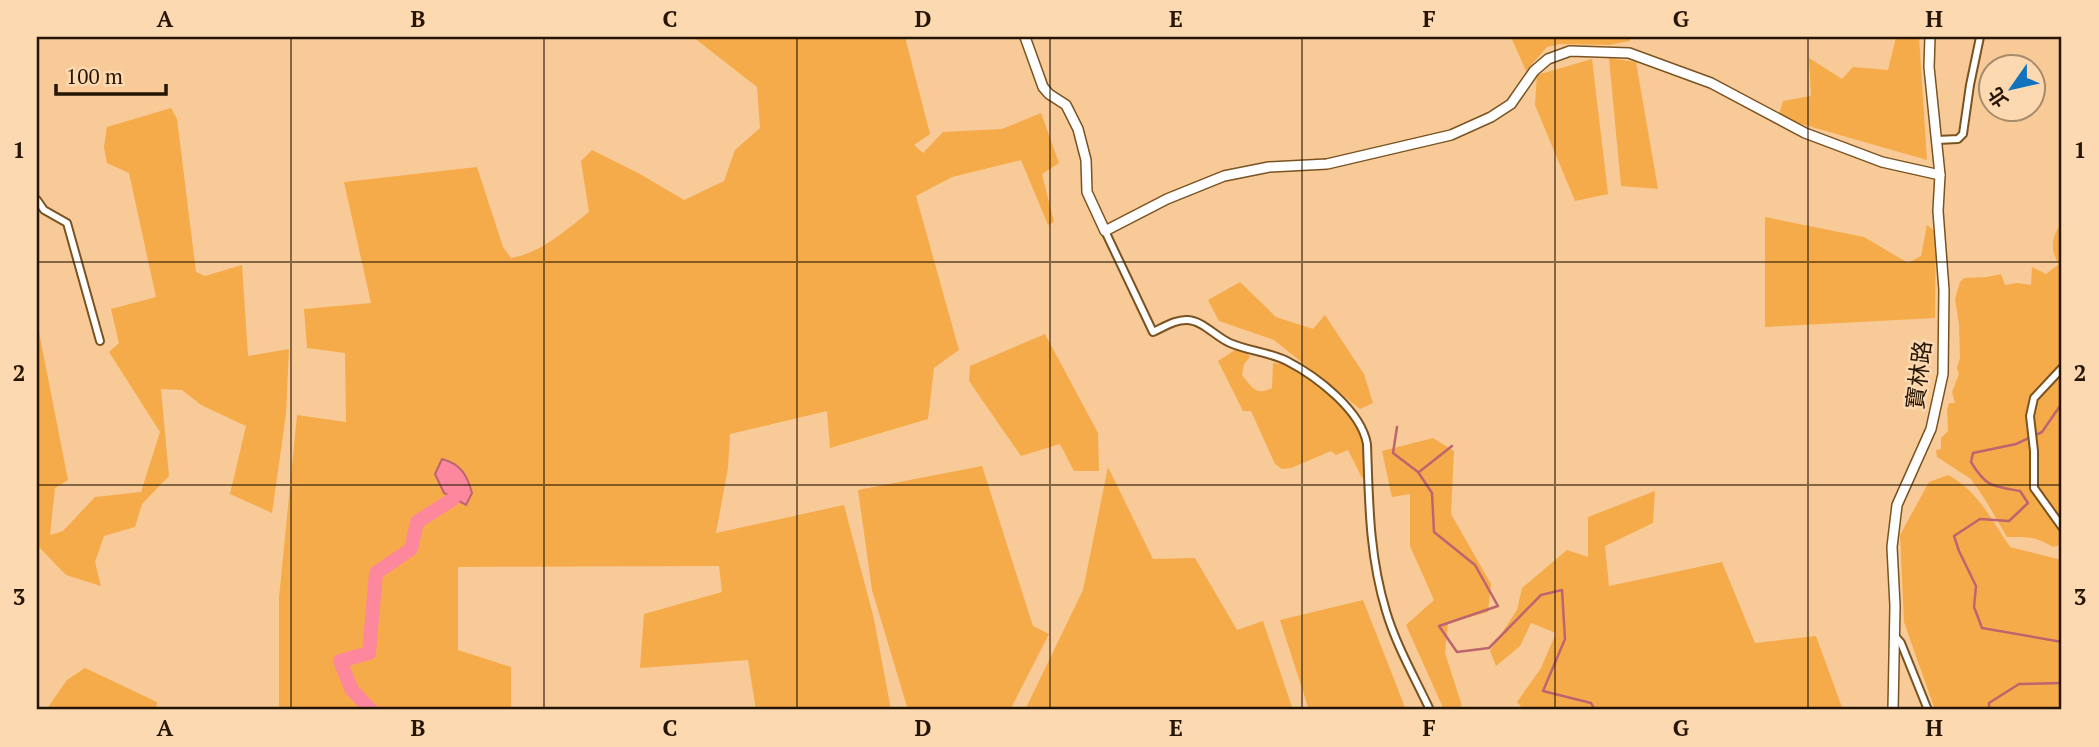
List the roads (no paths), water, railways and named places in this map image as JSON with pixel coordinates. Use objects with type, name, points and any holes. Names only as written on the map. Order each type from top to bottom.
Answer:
[{"type":"street","points":[[1026,37],[1044,87],[1049,94],[1066,105],[1079,129],[1086,160],[1087,192],[1153,332],[1179,320],[1192,320],[1233,345],[1287,361],[1323,385],[1358,420],[1365,432],[1367,444],[1369,525],[1386,613],[1430,710]]},
{"type":"street","name":"寶林路","points":[[1892,710],[1895,636],[1892,547],[1897,505],[1931,429],[1943,374],[1944,290],[1938,211],[1940,175],[1929,67],[1930,37]]},
{"type":"street","points":[[1937,140],[1958,139],[1963,134],[1980,37]]},
{"type":"street","points":[[1105,231],[1167,199],[1224,176],[1269,167],[1326,164],[1451,135],[1492,117],[1511,104],[1534,71],[1548,59],[1570,51],[1629,53],[1712,83],[1805,133],[1882,162],[1940,175]]},
{"type":"street","points":[[37,200],[44,210],[67,223],[100,341]]},
{"type":"street","points":[[2062,368],[2034,398],[2030,416],[2034,488],[2062,527]]},
{"type":"street","points":[[1895,636],[1901,643],[1928,710]]},
{"type":"waterway","points":[[2062,403],[2042,432],[2016,444],[1973,453],[1971,462],[1986,481],[2020,491],[2028,503],[2009,521],[1980,519],[1954,536],[1976,586],[1974,607],[1982,628],[2062,642]]},
{"type":"waterway","points":[[1397,427],[1393,453],[1418,472],[1432,493],[1434,532],[1475,565],[1498,606],[1439,626],[1457,652],[1489,648],[1541,595],[1562,590],[1565,639],[1543,691],[1591,703],[1595,710]]},
{"type":"waterway","points":[[1419,472],[1452,446]]},
{"type":"waterway","points":[[371,710],[352,690],[340,661],[369,653],[376,573],[411,549],[417,522],[453,499]]},
{"type":"waterway","points":[[1989,710],[1989,703],[2019,684],[2062,683]]}]
